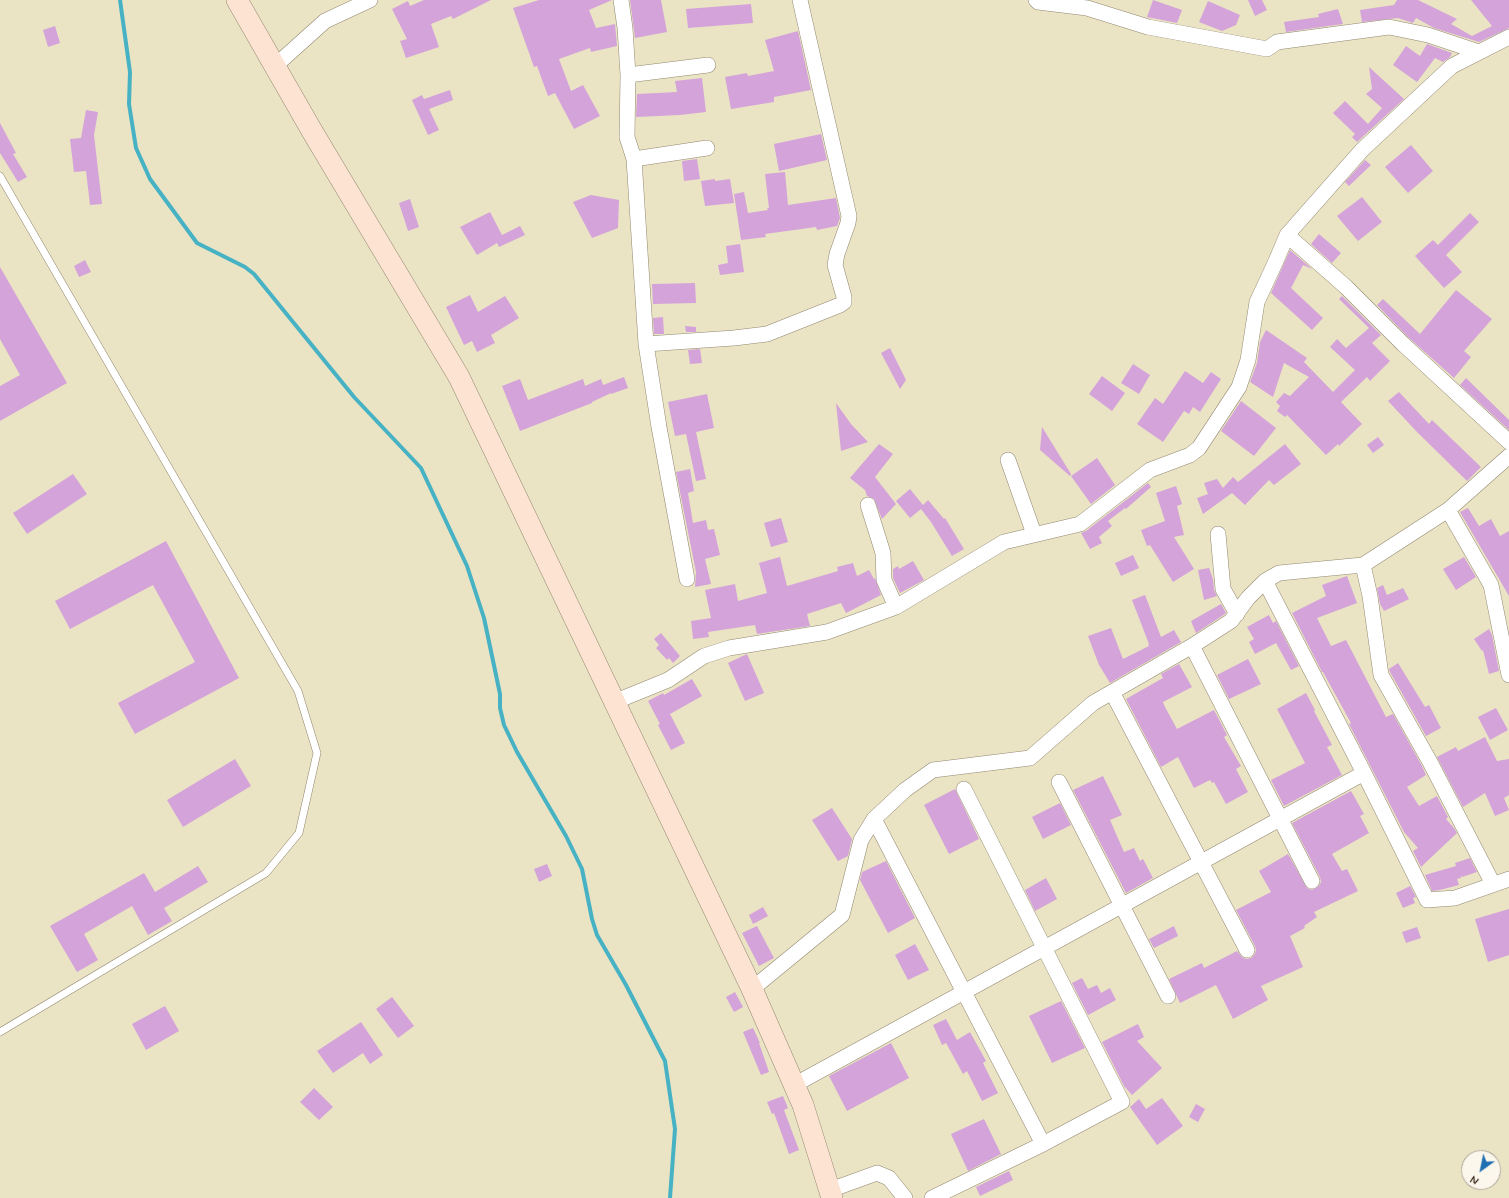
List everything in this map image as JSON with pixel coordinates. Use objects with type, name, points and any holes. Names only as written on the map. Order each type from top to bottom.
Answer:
[{"type":"main road","points":[[237,0],[312,131],[459,377],[752,989],[802,1105],[831,1194]]},
{"type":"street","points":[[275,66],[324,21],[370,0]]},
{"type":"street","points":[[621,0],[625,28],[628,75],[627,137],[634,159],[646,344],[659,427],[687,578]]},
{"type":"street","points":[[646,344],[734,338],[766,334],[840,305],[844,302],[835,265],[849,216],[800,0]]},
{"type":"street","points":[[1036,0],[1038,2],[1087,8],[1148,27],[1267,49],[1277,42],[1389,27],[1428,35],[1479,52]]},
{"type":"street","points":[[614,702],[668,680],[704,656],[729,648],[828,632],[896,607],[1004,542],[1080,524],[1150,470],[1190,455],[1199,448],[1239,387],[1248,360],[1256,302],[1287,235],[1362,150],[1452,66],[1509,37]]},
{"type":"street","points":[[628,75],[708,65]]},
{"type":"street","points":[[634,159],[708,148]]},
{"type":"street","points":[[1287,235],[1346,286],[1403,344],[1509,442]]},
{"type":"street","points":[[752,989],[842,915],[861,840],[874,820],[905,790],[933,770],[1030,758],[1093,703],[1192,646],[1231,621],[1248,598],[1265,581],[1279,573],[1364,565],[1448,510],[1509,456]]},
{"type":"street","points":[[1008,460],[1034,534]]},
{"type":"street","points":[[868,505],[883,553],[884,580],[896,607]]},
{"type":"street","points":[[1448,510],[1491,585],[1509,674]]},
{"type":"street","points":[[1218,534],[1223,589],[1236,614]]},
{"type":"street","points":[[1364,565],[1381,676],[1430,762],[1493,884]]},
{"type":"street","points":[[1265,581],[1364,773],[1427,900],[1455,898],[1509,879]]},
{"type":"street","points":[[1192,646],[1312,881]]},
{"type":"street","points":[[1112,692],[1247,950]]},
{"type":"street","points":[[794,1085],[1364,773]]},
{"type":"street","points":[[1059,782],[1168,996]]},
{"type":"street","points":[[932,1198],[1043,1144],[1122,1102],[964,789]]},
{"type":"street","points":[[874,820],[1043,1144]]},
{"type":"street","points":[[831,1194],[877,1173],[889,1178],[905,1198]]},
{"type":"lane","points":[[0,176],[298,691],[317,753],[299,833],[266,873],[0,1032]]},
{"type":"building","points":[[424,0],[491,0],[453,19],[451,16],[431,24],[439,47],[406,58],[400,41],[407,39],[392,9],[408,1],[410,6]]},
{"type":"building","points":[[539,0],[612,0],[589,10],[596,28],[615,24],[617,46],[591,52],[590,48],[559,59],[571,91],[583,85],[600,116],[574,129],[555,93],[548,96],[537,66],[534,67],[513,8]]},
{"type":"building","points":[[630,0],[661,0],[667,32],[635,38]]},
{"type":"building","points":[[1153,0],[1182,10],[1177,23],[1147,17]]},
{"type":"building","points":[[1248,0],[1262,0],[1267,10],[1255,16]]},
{"type":"building","points":[[1397,0],[1418,0],[1457,19],[1451,24],[1472,36],[1492,26],[1471,0],[1509,0],[1509,28],[1479,42],[1434,28],[1416,18],[1413,23],[1398,18],[1362,22],[1360,10],[1394,5]]},
{"type":"building","points":[[1208,1],[1240,15],[1236,25],[1222,31],[1199,22]]},
{"type":"building","points":[[751,4],[753,23],[688,28],[686,9]]},
{"type":"building","points":[[1338,9],[1343,24],[1286,32],[1284,22],[1319,17],[1318,14]]},
{"type":"building","points":[[55,26],[60,43],[48,47],[43,30]]},
{"type":"building","points":[[798,31],[811,90],[774,97],[774,102],[731,109],[725,77],[747,73],[748,76],[774,71],[765,40]]},
{"type":"building","points":[[1427,44],[1452,53],[1450,57],[1443,62],[1435,58],[1417,82],[1393,65],[1406,46],[1420,56]]},
{"type":"building","points":[[1369,67],[1404,99],[1357,142],[1352,137],[1355,134],[1333,113],[1345,101],[1368,124],[1382,108],[1366,94],[1372,89]]},
{"type":"building","points":[[702,78],[706,112],[636,117],[637,94],[677,92],[675,81]]},
{"type":"building","points":[[450,90],[453,100],[429,109],[439,130],[428,135],[412,100],[422,95],[424,99]]},
{"type":"building","points":[[86,110],[98,112],[94,135],[102,204],[90,205],[86,171],[74,172],[70,139],[81,138]]},
{"type":"building","points":[[0,123],[16,153],[13,154],[27,177],[18,182],[0,153]]},
{"type":"building","points":[[821,134],[827,160],[779,171],[774,144]]},
{"type":"building","points":[[1411,145],[1433,171],[1408,193],[1385,167]]},
{"type":"building","points":[[697,159],[700,179],[684,181],[682,161]]},
{"type":"building","points":[[1365,160],[1371,165],[1349,186],[1345,182]]},
{"type":"building","points":[[785,172],[788,205],[836,198],[840,218],[837,226],[817,230],[816,227],[765,234],[766,237],[741,240],[734,194],[744,192],[748,213],[768,210],[765,174]]},
{"type":"building","points":[[715,179],[715,181],[730,179],[734,203],[705,206],[701,181]]},
{"type":"building","points":[[591,195],[619,200],[618,228],[592,238],[573,202]]},
{"type":"building","points":[[1362,197],[1382,222],[1358,241],[1337,216]]},
{"type":"building","points":[[410,199],[419,227],[408,231],[399,203]]},
{"type":"building","points":[[490,212],[502,235],[520,226],[525,235],[499,247],[497,243],[477,255],[460,227]]},
{"type":"building","points":[[1470,213],[1479,222],[1446,255],[1462,272],[1444,288],[1415,256],[1433,240],[1438,245]]},
{"type":"building","points":[[1319,234],[1341,253],[1332,263],[1311,244]]},
{"type":"building","points":[[740,244],[744,272],[720,275],[718,265],[728,263],[726,246]]},
{"type":"building","points":[[1290,250],[1312,269],[1303,265],[1291,288],[1323,318],[1312,330],[1271,293]]},
{"type":"building","points":[[85,260],[91,272],[79,277],[74,266]]},
{"type":"building","points":[[0,267],[67,383],[0,421],[0,386],[20,375],[0,339]]},
{"type":"building","points":[[695,283],[696,303],[653,304],[652,284]]},
{"type":"building","points":[[1456,290],[1492,319],[1464,351],[1471,357],[1454,378],[1409,338],[1377,305],[1383,299],[1420,334]]},
{"type":"building","points":[[470,295],[478,312],[505,296],[519,318],[491,335],[495,343],[477,352],[472,341],[464,345],[446,307]]},
{"type":"building","points":[[1342,296],[1381,335],[1372,343],[1390,361],[1370,381],[1367,377],[1341,402],[1362,424],[1339,446],[1338,444],[1326,455],[1287,415],[1285,417],[1277,411],[1280,406],[1276,402],[1284,393],[1290,396],[1309,377],[1284,363],[1273,397],[1250,382],[1257,363],[1260,342],[1266,330],[1307,358],[1304,362],[1333,392],[1355,370],[1330,347],[1337,339],[1346,348],[1369,328],[1339,299]]},
{"type":"building","points":[[663,317],[664,334],[654,334],[653,318]]},
{"type":"building","points":[[685,326],[696,327],[696,332],[686,332]]},
{"type":"building","points":[[890,348],[906,380],[900,389],[881,353]]},
{"type":"building","points":[[700,349],[702,363],[690,364],[688,350]]},
{"type":"building","points":[[1133,364],[1150,375],[1139,394],[1121,383]]},
{"type":"building","points":[[1185,371],[1203,383],[1211,372],[1221,379],[1200,412],[1193,407],[1189,414],[1184,411],[1163,442],[1137,424],[1155,398],[1163,404]]},
{"type":"building","points":[[1102,376],[1125,393],[1112,411],[1089,394]]},
{"type":"building","points":[[624,377],[628,388],[611,393],[592,403],[520,431],[502,386],[520,379],[528,400],[583,379],[585,386],[601,379],[603,385]]},
{"type":"building","points":[[1466,378],[1509,420],[1509,430],[1460,385]]},
{"type":"building","points":[[1399,392],[1429,424],[1432,420],[1481,467],[1467,481],[1388,401]]},
{"type":"building","points":[[707,394],[714,428],[696,432],[706,479],[696,481],[686,434],[675,436],[668,402]]},
{"type":"building","points":[[1241,401],[1276,428],[1254,456],[1221,431]]},
{"type":"building","points":[[836,403],[851,424],[868,442],[841,451]]},
{"type":"building","points":[[1042,427],[1071,474],[1070,476],[1040,450]]},
{"type":"building","points":[[1378,437],[1384,445],[1373,453],[1367,445]]},
{"type":"building","points":[[879,444],[893,454],[875,477],[896,504],[882,519],[874,499],[867,496],[865,490],[850,478]]},
{"type":"building","points":[[1285,444],[1301,464],[1274,485],[1269,480],[1245,505],[1232,493],[1203,514],[1197,498],[1208,494],[1204,483],[1217,479],[1223,488],[1233,477],[1238,482]]},
{"type":"building","points":[[1097,458],[1115,485],[1091,504],[1071,476]]},
{"type":"building","points":[[690,469],[694,491],[688,493],[693,523],[706,520],[708,530],[714,529],[720,555],[705,559],[711,584],[695,587],[696,572],[676,472]]},
{"type":"building","points":[[73,474],[87,494],[27,534],[13,513]]},
{"type":"building","points":[[1148,483],[1151,487],[1126,509],[1125,508],[1108,521],[1112,526],[1099,537],[1102,543],[1090,549],[1081,533],[1086,531]]},
{"type":"building","points":[[1176,486],[1182,504],[1177,506],[1184,535],[1174,537],[1194,569],[1173,582],[1150,545],[1147,546],[1141,530],[1165,521],[1156,493]]},
{"type":"building","points":[[910,489],[923,505],[928,500],[944,519],[945,518],[964,549],[952,556],[921,509],[910,518],[896,501]]},
{"type":"building","points":[[1468,508],[1479,526],[1491,519],[1500,536],[1509,531],[1509,596],[1460,512]]},
{"type":"building","points":[[781,518],[788,542],[771,547],[764,523]]},
{"type":"building","points":[[166,541],[239,678],[135,734],[118,703],[195,662],[153,585],[70,629],[55,601]]},
{"type":"building","points":[[1133,555],[1139,568],[1121,576],[1115,563]]},
{"type":"building","points":[[780,557],[787,586],[838,571],[837,567],[853,563],[857,576],[869,570],[874,579],[875,578],[881,595],[846,613],[841,603],[807,614],[810,626],[757,634],[755,625],[708,632],[709,637],[693,639],[691,621],[711,618],[705,590],[735,584],[738,601],[767,593],[759,563]]},
{"type":"building","points":[[1464,557],[1476,577],[1456,590],[1443,569]]},
{"type":"building","points":[[913,561],[924,580],[900,593],[893,578],[893,569],[898,566],[899,569]]},
{"type":"building","points":[[1209,568],[1213,579],[1214,590],[1217,596],[1204,600],[1198,570]]},
{"type":"building","points":[[1347,576],[1357,603],[1317,618],[1331,646],[1346,640],[1386,717],[1393,714],[1422,766],[1426,775],[1407,787],[1419,806],[1437,796],[1448,817],[1446,819],[1457,833],[1421,867],[1413,851],[1418,848],[1404,832],[1349,724],[1351,723],[1322,672],[1292,613],[1326,596],[1322,585]]},
{"type":"building","points":[[1383,585],[1387,595],[1403,588],[1409,599],[1384,611],[1380,604],[1377,588]]},
{"type":"building","points":[[1145,595],[1161,637],[1174,630],[1181,642],[1110,683],[1099,665],[1088,636],[1111,628],[1123,659],[1149,646],[1132,600]]},
{"type":"building","points":[[1221,604],[1226,613],[1196,633],[1191,621]]},
{"type":"building","points":[[1269,615],[1273,623],[1276,621],[1299,666],[1291,670],[1276,643],[1255,654],[1249,642],[1254,639],[1247,627]]},
{"type":"building","points":[[1489,629],[1492,635],[1499,671],[1489,674],[1483,650],[1482,651],[1474,639]]},
{"type":"building","points":[[661,633],[680,656],[673,663],[669,658],[667,660],[656,648],[659,645],[654,639]]},
{"type":"building","points":[[747,654],[764,693],[745,701],[728,663]]},
{"type":"building","points":[[1248,659],[1261,684],[1229,699],[1217,675]]},
{"type":"building","points":[[1398,663],[1425,707],[1429,705],[1441,728],[1426,736],[1390,672],[1389,669]]},
{"type":"building","points":[[1179,664],[1192,687],[1163,702],[1177,729],[1214,710],[1227,735],[1224,737],[1241,766],[1236,769],[1248,792],[1226,804],[1214,782],[1212,783],[1210,780],[1194,788],[1178,757],[1161,767],[1126,699],[1163,678],[1161,674]]},
{"type":"building","points":[[692,679],[702,696],[670,714],[685,743],[671,750],[648,701],[663,693],[664,695]]},
{"type":"building","points":[[1306,693],[1332,745],[1327,747],[1342,775],[1284,806],[1271,780],[1305,763],[1277,709]]},
{"type":"building","points":[[1496,708],[1508,730],[1490,740],[1478,717]]},
{"type":"building","points":[[1485,737],[1497,761],[1509,759],[1509,795],[1504,798],[1509,810],[1495,816],[1485,793],[1463,807],[1437,757],[1456,747],[1458,751]]},
{"type":"building","points":[[235,759],[251,786],[183,827],[167,800]]},
{"type":"building","points":[[1103,776],[1122,815],[1110,820],[1124,852],[1134,848],[1140,861],[1143,859],[1153,878],[1126,893],[1073,790]]},
{"type":"building","points":[[955,789],[979,839],[949,854],[924,805]]},
{"type":"building","points":[[1351,791],[1364,814],[1360,816],[1369,833],[1332,854],[1342,871],[1347,869],[1358,891],[1314,912],[1317,917],[1304,926],[1305,928],[1290,936],[1303,967],[1261,986],[1268,1000],[1233,1019],[1216,985],[1180,1003],[1169,979],[1202,963],[1204,968],[1237,951],[1246,959],[1251,958],[1255,954],[1255,946],[1236,910],[1271,892],[1259,871],[1288,854],[1307,888],[1312,890],[1319,886],[1321,882],[1320,877],[1292,823]]},
{"type":"building","points":[[1060,803],[1071,825],[1043,839],[1032,817]]},
{"type":"building","points":[[832,808],[852,839],[848,856],[838,861],[812,820]]},
{"type":"building","points":[[1470,858],[1477,872],[1462,877],[1461,875],[1461,878],[1457,879],[1459,885],[1432,891],[1425,875],[1456,866],[1455,863]]},
{"type":"building","points":[[886,861],[915,918],[888,933],[860,880],[862,872]]},
{"type":"building","points":[[547,864],[552,876],[539,882],[534,869]]},
{"type":"building","points":[[198,866],[208,882],[164,908],[172,921],[148,935],[132,906],[84,934],[98,960],[77,972],[50,926],[144,873],[155,892]]},
{"type":"building","points":[[1046,878],[1057,899],[1035,911],[1025,890]]},
{"type":"building","points":[[1410,886],[1416,897],[1413,898],[1415,903],[1403,908],[1396,893]]},
{"type":"building","points":[[763,907],[768,916],[753,924],[749,915]]},
{"type":"building","points":[[1509,909],[1509,955],[1488,962],[1475,919]]},
{"type":"building","points":[[757,926],[774,958],[759,966],[742,933]]},
{"type":"building","points":[[1174,926],[1178,936],[1154,948],[1149,939]]},
{"type":"building","points":[[1417,927],[1421,938],[1406,943],[1402,932]]},
{"type":"building","points":[[915,944],[929,970],[908,980],[895,955]]},
{"type":"building","points":[[1082,978],[1088,989],[1097,985],[1101,993],[1110,988],[1116,1000],[1088,1015],[1072,983]]},
{"type":"building","points":[[735,992],[743,1007],[734,1012],[726,997]]},
{"type":"building","points":[[392,997],[414,1026],[398,1038],[376,1009]]},
{"type":"building","points":[[1061,1001],[1085,1048],[1052,1063],[1029,1016]]},
{"type":"building","points":[[165,1006],[179,1031],[146,1050],[132,1024]]},
{"type":"building","points":[[946,1019],[957,1040],[970,1032],[986,1061],[983,1063],[998,1093],[982,1101],[967,1071],[963,1074],[946,1043],[942,1045],[933,1025]]},
{"type":"building","points":[[361,1022],[383,1055],[370,1064],[363,1053],[333,1073],[317,1051]]},
{"type":"building","points":[[1138,1024],[1144,1037],[1137,1041],[1162,1068],[1132,1095],[1124,1086],[1102,1042]]},
{"type":"building","points":[[753,1028],[760,1043],[769,1072],[761,1075],[743,1032]]},
{"type":"building","points":[[891,1043],[909,1078],[847,1111],[829,1076]]},
{"type":"building","points":[[314,1088],[333,1107],[319,1120],[300,1102]]},
{"type":"building","points":[[783,1096],[788,1108],[784,1110],[799,1150],[789,1154],[774,1113],[772,1114],[767,1102]]},
{"type":"building","points":[[1162,1098],[1183,1126],[1157,1145],[1130,1107],[1139,1099],[1146,1109]]},
{"type":"building","points":[[1196,1104],[1205,1109],[1198,1122],[1189,1117]]},
{"type":"building","points":[[984,1119],[1001,1154],[968,1171],[951,1134]]},
{"type":"building","points":[[1009,1171],[1013,1180],[980,1196],[976,1187]]},
{"type":"waterway","points":[[120,0],[130,72],[129,104],[136,148],[150,179],[197,243],[245,267],[254,274],[354,397],[421,468],[467,566],[484,618],[500,694],[500,708],[504,725],[517,752],[566,836],[582,869],[592,919],[597,935],[626,985],[665,1061],[675,1129],[670,1198]]}]
